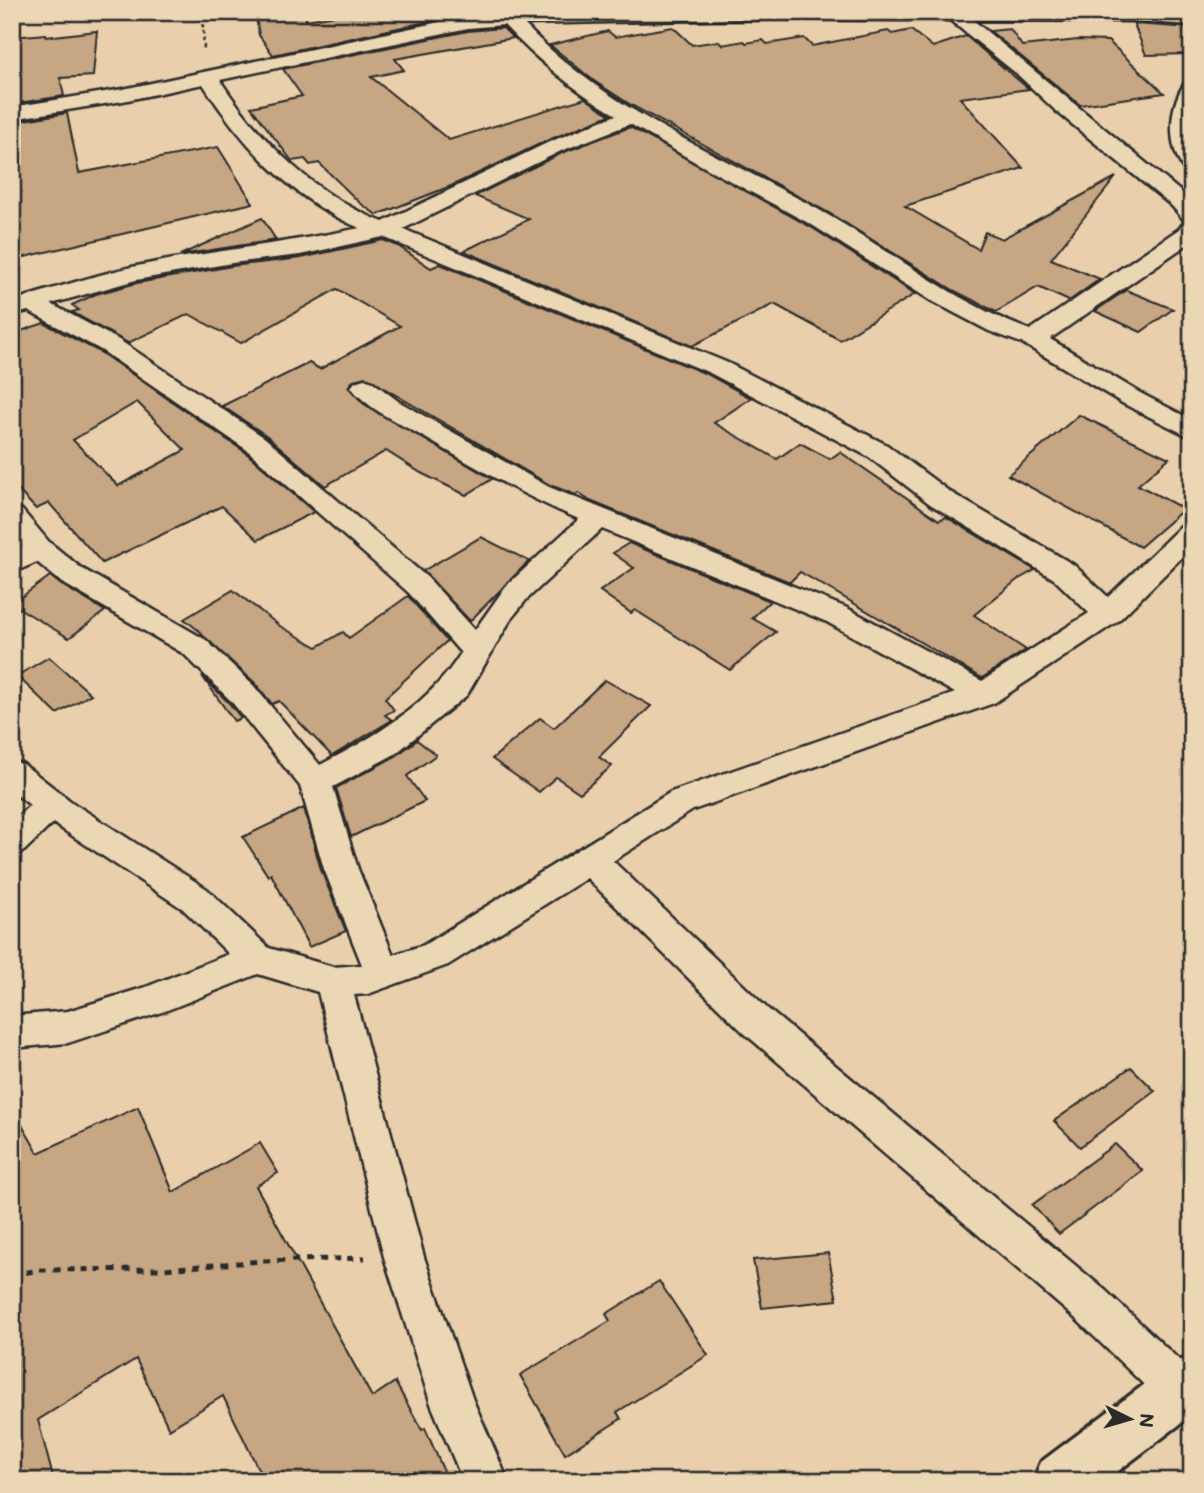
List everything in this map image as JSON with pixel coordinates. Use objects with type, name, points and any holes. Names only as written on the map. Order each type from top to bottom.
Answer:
[{"type":"highway","points":[[1060,1481],[1186,1386]]},
{"type":"street","points":[[12,113],[123,95],[442,26],[505,16],[820,13],[957,16],[1135,15],[1192,19]]},
{"type":"street","points":[[505,16],[534,46],[587,88],[632,116],[702,158],[820,220],[938,295],[997,326],[1032,339],[1133,399],[1192,430]]},
{"type":"street","points":[[957,16],[1191,213]]},
{"type":"street","points":[[208,77],[229,109],[309,190],[335,208],[719,368],[878,451],[940,498],[1064,572],[1108,614]]},
{"type":"street","points":[[1192,87],[1181,105],[1187,151],[1192,167]]},
{"type":"street","points":[[22,305],[172,266],[300,248],[384,230],[554,147],[632,116]]},
{"type":"street","points":[[1032,339],[1188,233],[1192,226]]},
{"type":"street","points":[[22,305],[110,345],[256,444],[419,586],[476,652]]},
{"type":"street","points":[[364,387],[389,405],[539,492],[837,615],[983,695]]},
{"type":"street","points":[[12,516],[25,556],[71,575],[195,647],[242,693],[315,782],[341,869],[383,974]]},
{"type":"street","points":[[315,782],[384,747],[456,687],[516,593],[597,518]]},
{"type":"street","points":[[12,773],[52,805],[195,899],[257,959],[333,982],[368,979],[436,955],[682,802],[849,740],[983,695],[1108,614],[1192,531]]},
{"type":"street","points":[[12,842],[52,805]]},
{"type":"street","points":[[589,859],[756,1021],[1186,1386]]},
{"type":"street","points":[[12,1032],[68,1027],[152,1000],[257,959]]},
{"type":"street","points":[[333,982],[404,1257],[453,1404],[486,1481]]},
{"type":"path","points":[[195,12],[203,26],[208,77]]},
{"type":"path","points":[[12,1275],[40,1270],[164,1269],[264,1261],[404,1257]]},
{"type":"building","points":[[255,12],[306,12],[306,20],[353,12],[491,13],[467,13],[273,55],[259,35]]},
{"type":"building","points":[[1134,24],[1192,28],[1192,54],[1146,55]]},
{"type":"building","points":[[673,27],[692,45],[718,41],[722,45],[763,40],[767,44],[804,38],[812,46],[888,31],[892,34],[911,30],[933,47],[966,36],[1029,89],[960,98],[1023,168],[905,206],[978,249],[985,232],[1002,239],[1116,177],[1051,259],[1100,279],[1069,301],[1038,287],[996,312],[953,290],[829,213],[631,105],[594,81],[550,45],[608,31],[615,37]]},
{"type":"building","points":[[503,28],[513,38],[395,59],[404,70],[371,77],[449,140],[585,98],[610,115],[546,141],[451,186],[377,215],[360,203],[319,163],[310,165],[305,159],[292,161],[251,107],[302,96],[283,69],[468,31]]},
{"type":"building","points":[[1010,29],[1022,46],[1078,40],[1108,41],[1164,93],[1080,105],[990,31]]},
{"type":"building","points":[[97,31],[93,76],[60,78],[64,96],[12,104],[12,37],[46,34],[46,37]]},
{"type":"building","points":[[67,113],[79,173],[218,147],[253,203],[12,260],[12,122]]},
{"type":"building","points":[[630,127],[811,227],[915,294],[840,340],[774,304],[692,346],[464,251],[529,219],[475,196],[562,153]]},
{"type":"building","points":[[262,218],[276,240],[180,255]]},
{"type":"building","points":[[383,240],[398,246],[431,268],[440,264],[709,375],[751,398],[714,423],[777,459],[800,443],[830,459],[840,452],[939,520],[946,517],[1035,570],[1017,580],[974,615],[1026,650],[982,678],[800,572],[790,582],[590,501],[578,493],[576,495],[550,485],[365,377],[354,380],[348,387],[364,404],[492,479],[466,495],[421,473],[386,451],[325,486],[267,436],[222,406],[309,363],[320,369],[400,326],[337,289],[241,343],[189,314],[128,343],[72,312],[79,310],[72,305],[96,294],[137,283],[232,266],[301,258]]},
{"type":"building","points":[[1126,290],[1173,309],[1141,332],[1095,311]]},
{"type":"building","points":[[44,323],[100,352],[245,452],[314,512],[258,540],[222,506],[102,563],[49,503],[36,509],[12,484],[12,334]],"holes":[[[137,402],[185,450],[118,486],[73,440]]]},
{"type":"building","points":[[1079,415],[1169,458],[1138,485],[1184,509],[1140,547],[1008,475]]},
{"type":"building","points":[[481,537],[529,561],[470,621],[423,571]]},
{"type":"building","points":[[629,543],[770,601],[752,618],[776,632],[730,670],[635,610],[631,613],[600,591],[634,568],[613,553]]},
{"type":"building","points":[[50,576],[105,611],[69,638],[12,604]]},
{"type":"building","points":[[233,590],[280,626],[317,647],[343,632],[349,638],[408,596],[447,641],[385,698],[394,710],[385,715],[392,720],[332,756],[279,701],[272,704],[255,683],[184,619]]},
{"type":"building","points":[[49,657],[91,694],[57,714],[17,676]]},
{"type":"building","points":[[202,676],[229,703],[241,718],[234,721]]},
{"type":"building","points":[[605,680],[651,706],[599,757],[612,766],[580,793],[556,777],[539,792],[492,759],[540,718],[554,728]]},
{"type":"building","points":[[417,740],[436,755],[407,776],[425,801],[351,837],[336,788],[396,756]]},
{"type":"building","points":[[304,808],[321,870],[346,931],[309,947],[271,874],[268,876],[243,837]]},
{"type":"building","points":[[1131,1067],[1155,1091],[1080,1147],[1054,1121]]},
{"type":"building","points":[[138,1107],[173,1192],[260,1143],[278,1173],[256,1186],[372,1397],[395,1382],[422,1430],[425,1428],[448,1481],[264,1481],[223,1396],[169,1429],[136,1359],[38,1420],[54,1481],[12,1481],[12,1108],[38,1153]]},
{"type":"building","points":[[1115,1144],[1143,1171],[1059,1234],[1032,1205]]},
{"type":"building","points":[[828,1253],[837,1300],[762,1308],[753,1260]]},
{"type":"building","points":[[659,1281],[708,1355],[617,1412],[621,1419],[565,1454],[520,1375],[610,1321],[606,1314]]}]
